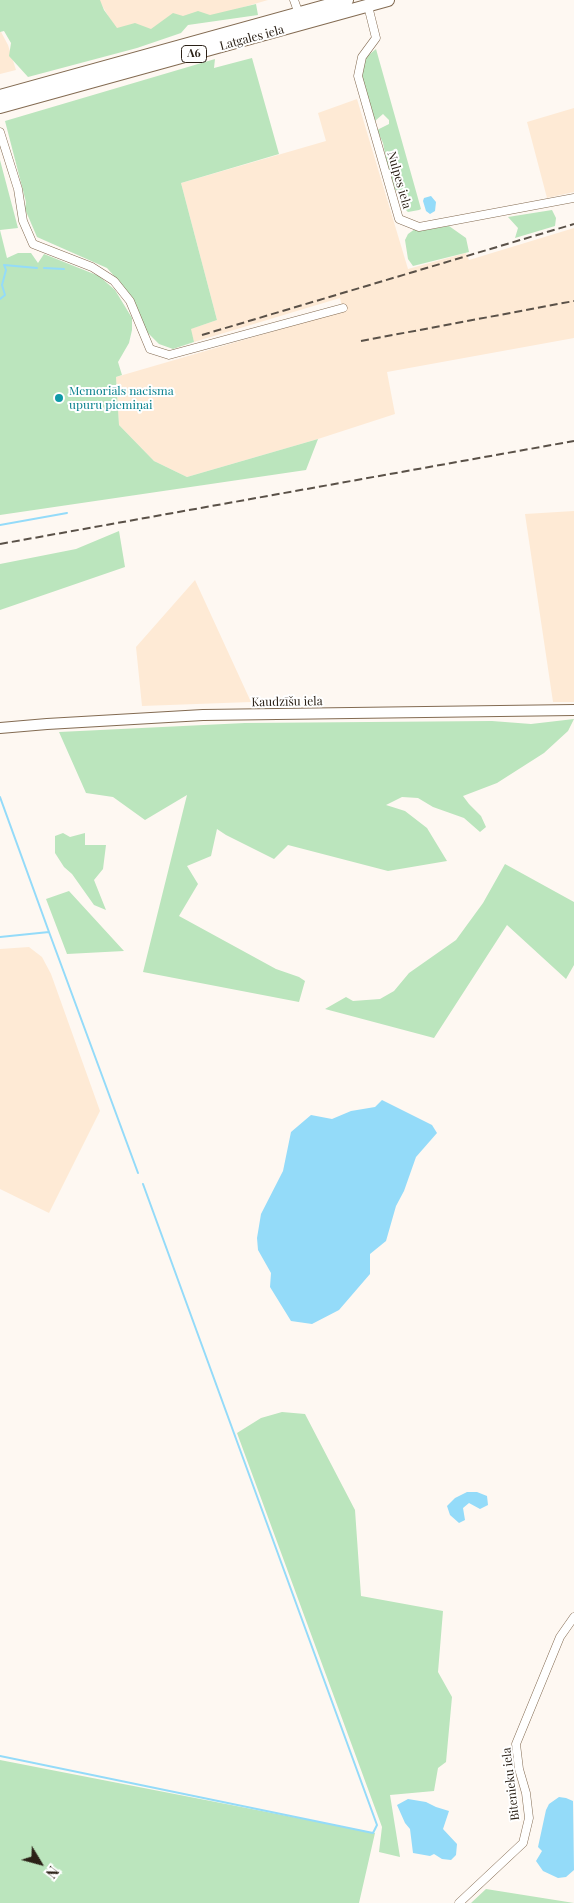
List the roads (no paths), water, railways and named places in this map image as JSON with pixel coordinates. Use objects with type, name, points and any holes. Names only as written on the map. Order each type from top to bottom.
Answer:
[{"type":"highway","name":"Latgales iela","points":[[0,108],[300,19],[347,0]]},
{"type":"highway","name":"Latgales iela","points":[[0,96],[300,19],[368,6],[388,0]]},
{"type":"street","points":[[294,0],[300,19]]},
{"type":"street","name":"Nulpes iela","points":[[368,6],[376,38],[362,56],[358,76],[399,219],[419,227],[574,198]]},
{"type":"street","points":[[0,132],[18,189],[24,221],[32,244],[92,266],[114,281],[130,301],[150,349],[169,356],[342,308]]},
{"type":"street","name":"Kaudzīšu iela","points":[[0,728],[203,716],[574,710]]},
{"type":"street","name":"Bitenieku iela","points":[[459,1903],[523,1843],[529,1818],[516,1744],[560,1637],[574,1617]]},
{"type":"water","points":[[431,196],[436,202],[435,211],[430,214],[426,211],[423,201],[424,198]]},
{"type":"water","points":[[382,1100],[432,1125],[437,1133],[416,1157],[404,1191],[396,1206],[386,1241],[370,1254],[370,1274],[339,1310],[312,1324],[291,1321],[270,1287],[271,1273],[258,1250],[257,1238],[261,1214],[283,1171],[291,1132],[311,1115],[332,1119],[351,1111],[375,1107]]},
{"type":"water","points":[[467,1492],[477,1492],[487,1496],[488,1505],[480,1509],[469,1503],[463,1508],[465,1520],[459,1523],[450,1515],[447,1506],[455,1498]]},
{"type":"water","points":[[559,1797],[573,1801],[574,1870],[566,1877],[558,1878],[543,1871],[536,1861],[542,1851],[538,1847],[546,1810],[549,1804]]},
{"type":"water","points":[[408,1799],[426,1802],[449,1811],[443,1829],[457,1844],[456,1855],[451,1860],[442,1859],[434,1854],[430,1856],[413,1853],[410,1829],[405,1823],[397,1805]]},
{"type":"waterway","points":[[0,299],[5,295],[2,285],[6,270],[4,265],[37,268]]},
{"type":"waterway","points":[[44,268],[64,269]]},
{"type":"waterway","points":[[0,525],[67,513]]},
{"type":"waterway","points":[[0,797],[49,932]]},
{"type":"waterway","points":[[0,937],[49,932],[138,1173]]},
{"type":"waterway","points":[[0,1756],[373,1833],[377,1825],[143,1184]]},
{"type":"railway","points":[[202,335],[574,224]]},
{"type":"railway","points":[[361,341],[574,301]]},
{"type":"railway","points":[[0,544],[574,441]]},
{"type":"place","name":"Memoriāls nacisma upuru piemiņai","points":[[59,398]]}]
